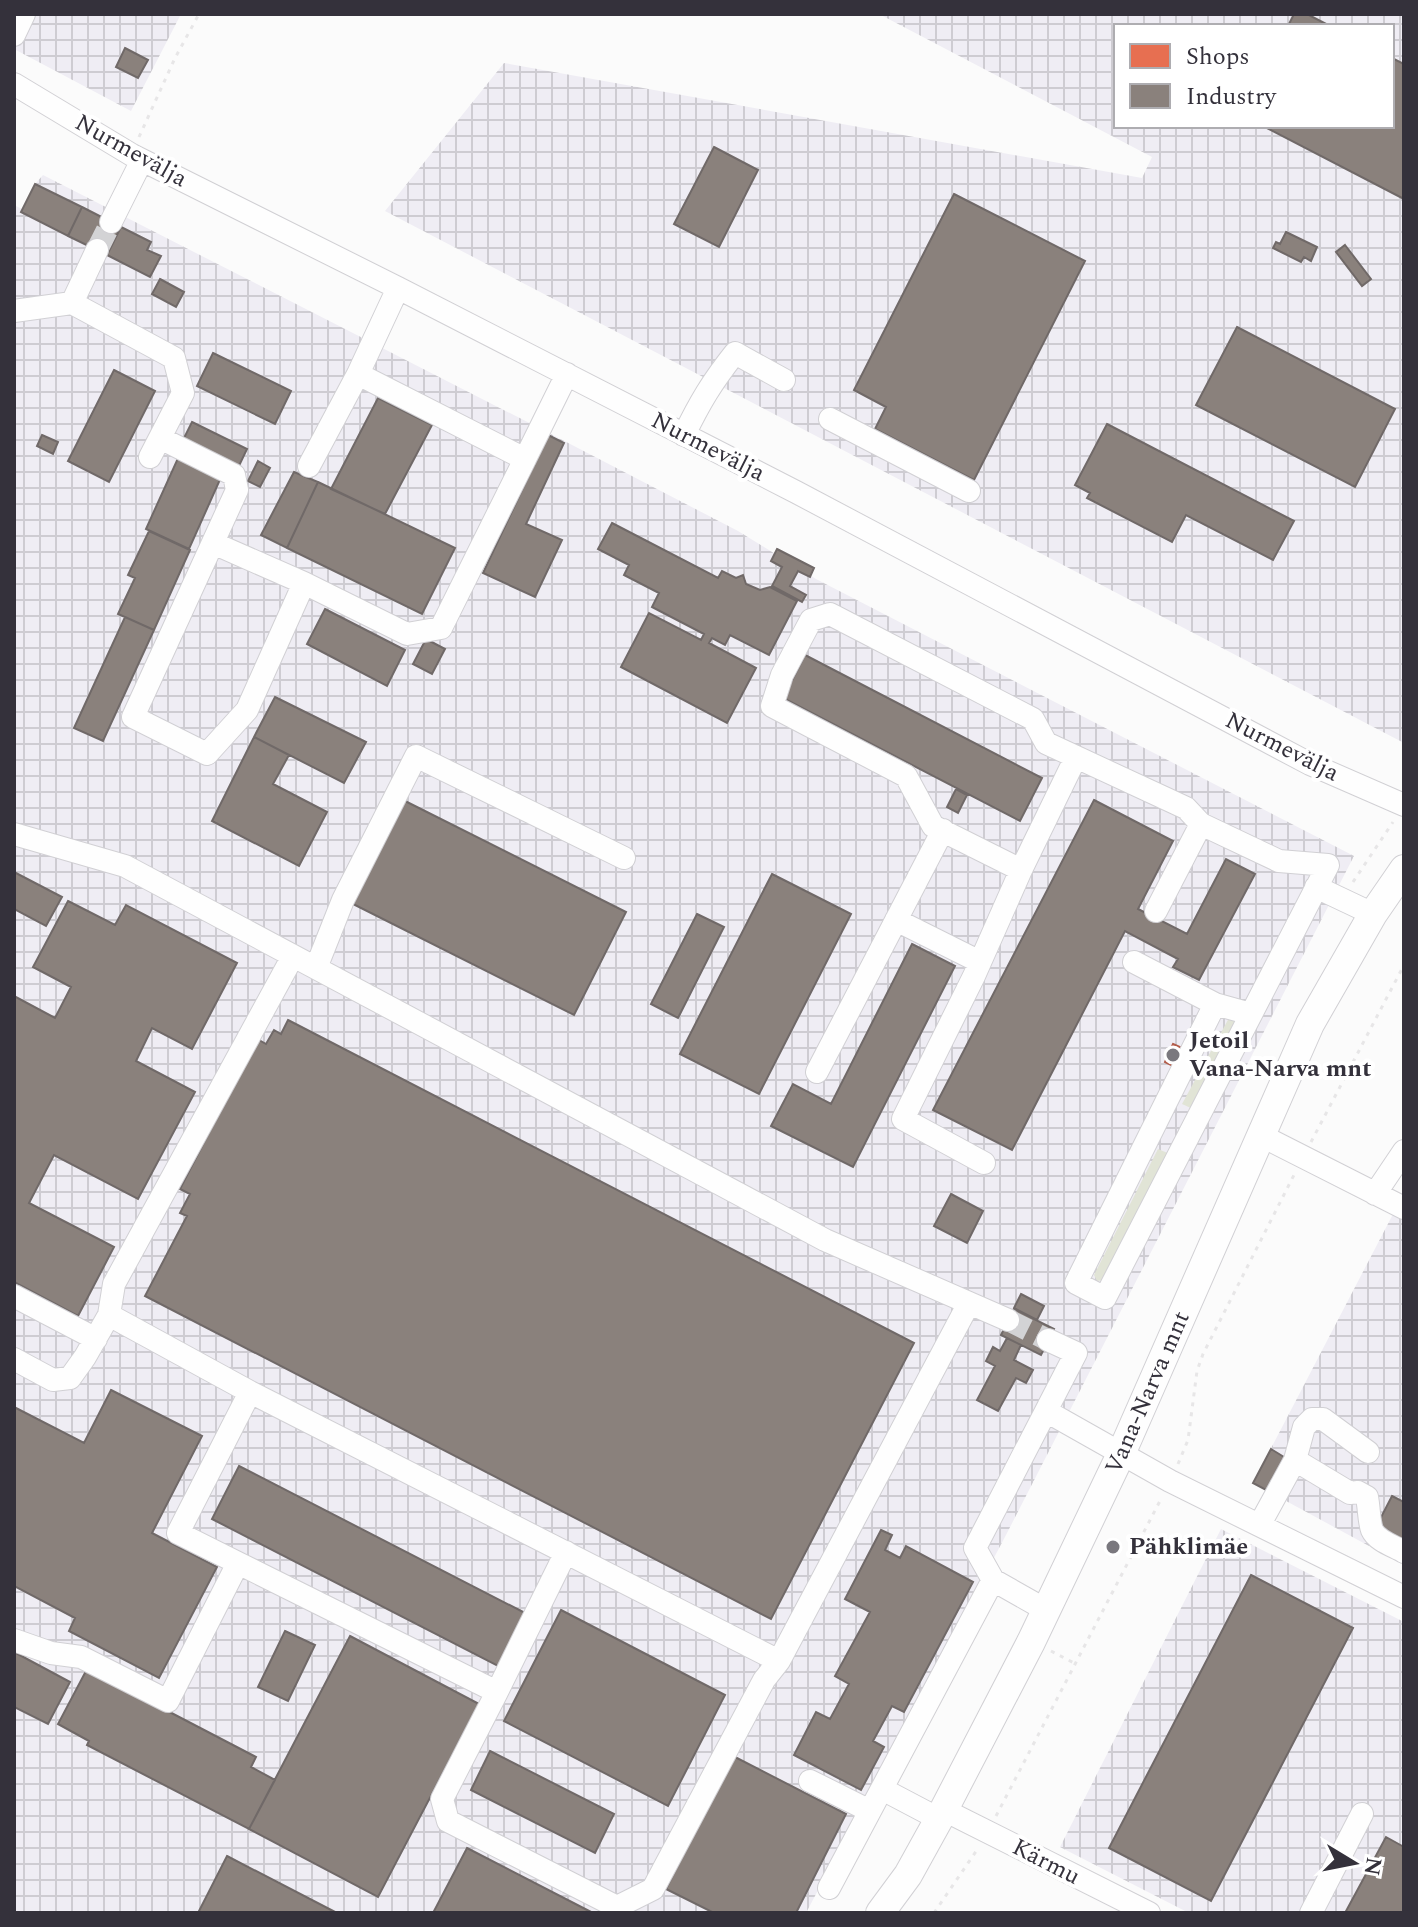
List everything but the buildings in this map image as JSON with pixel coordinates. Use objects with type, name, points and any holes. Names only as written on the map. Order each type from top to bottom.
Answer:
[{"type":"main road","name":"Vana-Narva mnt","points":[[880,1913],[908,1875],[1018,1668],[1121,1454],[1310,1024],[1373,914],[1404,869]]},
{"type":"street","points":[[14,35],[24,14]]},
{"type":"street","name":"Nurmevälja","points":[[14,84],[137,158],[796,492],[1401,810]]},
{"type":"street","points":[[111,222],[137,158]]},
{"type":"street","points":[[72,303],[97,250]]},
{"type":"street","points":[[309,466],[358,374],[398,288]]},
{"type":"street","points":[[14,311],[72,303],[174,358],[183,393],[155,447],[234,475],[237,490],[133,717],[207,754],[247,710],[304,583]]},
{"type":"street","points":[[684,435],[712,381],[735,353],[784,380]]},
{"type":"street","points":[[358,374],[525,459]]},
{"type":"street","points":[[213,543],[304,583],[407,634],[441,628],[567,374]]},
{"type":"street","points":[[830,419],[969,491]]},
{"type":"street","points":[[1021,870],[933,826],[906,776],[772,706],[782,675],[811,620],[830,614],[1033,719],[1046,743],[1186,808],[1201,824],[1279,861],[1328,865],[1105,1298],[1076,1283],[1215,1004]]},
{"type":"street","points":[[316,968],[343,900],[416,756],[624,858]]},
{"type":"street","points":[[984,1163],[903,1119],[1076,757]]},
{"type":"street","points":[[1156,911],[1201,824]]},
{"type":"street","points":[[817,1072],[943,830]]},
{"type":"street","points":[[14,834],[125,866],[825,1240],[1008,1320]]},
{"type":"street","points":[[1316,887],[1373,914]]},
{"type":"street","points":[[896,920],[980,962]]},
{"type":"street","points":[[14,1359],[53,1380],[70,1378],[85,1357],[109,1315],[114,1284],[293,956]]},
{"type":"street","points":[[1134,962],[1215,1004],[1251,1014]]},
{"type":"street","points":[[1156,1121],[1188,1137]]},
{"type":"street","points":[[1260,1135],[1404,1208]]},
{"type":"street","points":[[1375,1194],[1404,1151]]},
{"type":"street","points":[[14,1296],[96,1339]]},
{"type":"street","points":[[566,1552],[442,1799],[448,1821],[617,1907],[653,1889],[764,1680],[779,1661],[969,1303]]},
{"type":"street","points":[[109,1315],[250,1392],[779,1661]]},
{"type":"street","points":[[1046,1610],[993,1580],[975,1548],[1076,1353],[1048,1340]]},
{"type":"street","points":[[250,1392],[178,1533],[497,1692]]},
{"type":"street","points":[[1046,1411],[1170,1481],[1404,1597]]},
{"type":"street","points":[[1260,1524],[1295,1460],[1304,1427],[1312,1419],[1323,1419],[1368,1452]]},
{"type":"street","points":[[1295,1460],[1350,1493],[1358,1492],[1367,1497],[1371,1528],[1378,1538],[1404,1552]]},
{"type":"street","points":[[14,1640],[51,1653],[81,1657],[168,1701],[238,1563]]},
{"type":"street","points":[[829,1888],[993,1580]]},
{"type":"street","points":[[810,1781],[870,1811]]},
{"type":"street","name":"Kärmu","points":[[882,1789],[987,1832],[1149,1913]]},
{"type":"street","points":[[1311,1913],[1362,1814]]},
{"type":"path","points":[[137,158],[157,96],[199,14]]},
{"type":"path","points":[[1342,900],[1401,810]]},
{"type":"path","points":[[934,1913],[987,1832],[1170,1481],[1188,1440],[1197,1371],[1203,1354],[1404,965]]},
{"type":"path","points":[[1041,1647],[1076,1664]]},
{"type":"shaded area","points":[[14,14],[181,14],[131,111],[14,49]]},
{"type":"shaded area","points":[[879,14],[1404,14],[1404,743],[385,211],[504,63],[1142,178],[1152,157]]},
{"type":"shaded area","points":[[43,175],[738,531],[816,579],[1354,856],[1006,1535],[806,1913],[14,1913],[14,205],[22,209]]},
{"type":"shaded area","points":[[1229,1018],[1236,1020],[1193,1109],[1182,1104]]},
{"type":"shaded area","points":[[1158,1149],[1170,1154],[1104,1280],[1097,1281],[1094,1275]]},
{"type":"shaded area","points":[[1404,1193],[1404,1565],[1253,1483]]},
{"type":"shaded area","points":[[1221,1529],[1404,1622],[1404,1913],[1189,1913],[1060,1847]]},
{"type":"tunnel","points":[[97,250],[111,222]]},
{"type":"tunnel","points":[[1008,1320],[1048,1340]]},
{"type":"place","name":"Jetoil Vana-Narva mnt","points":[[1173,1055]]},
{"type":"place","name":"Pähklimäe","points":[[1113,1547]]}]
